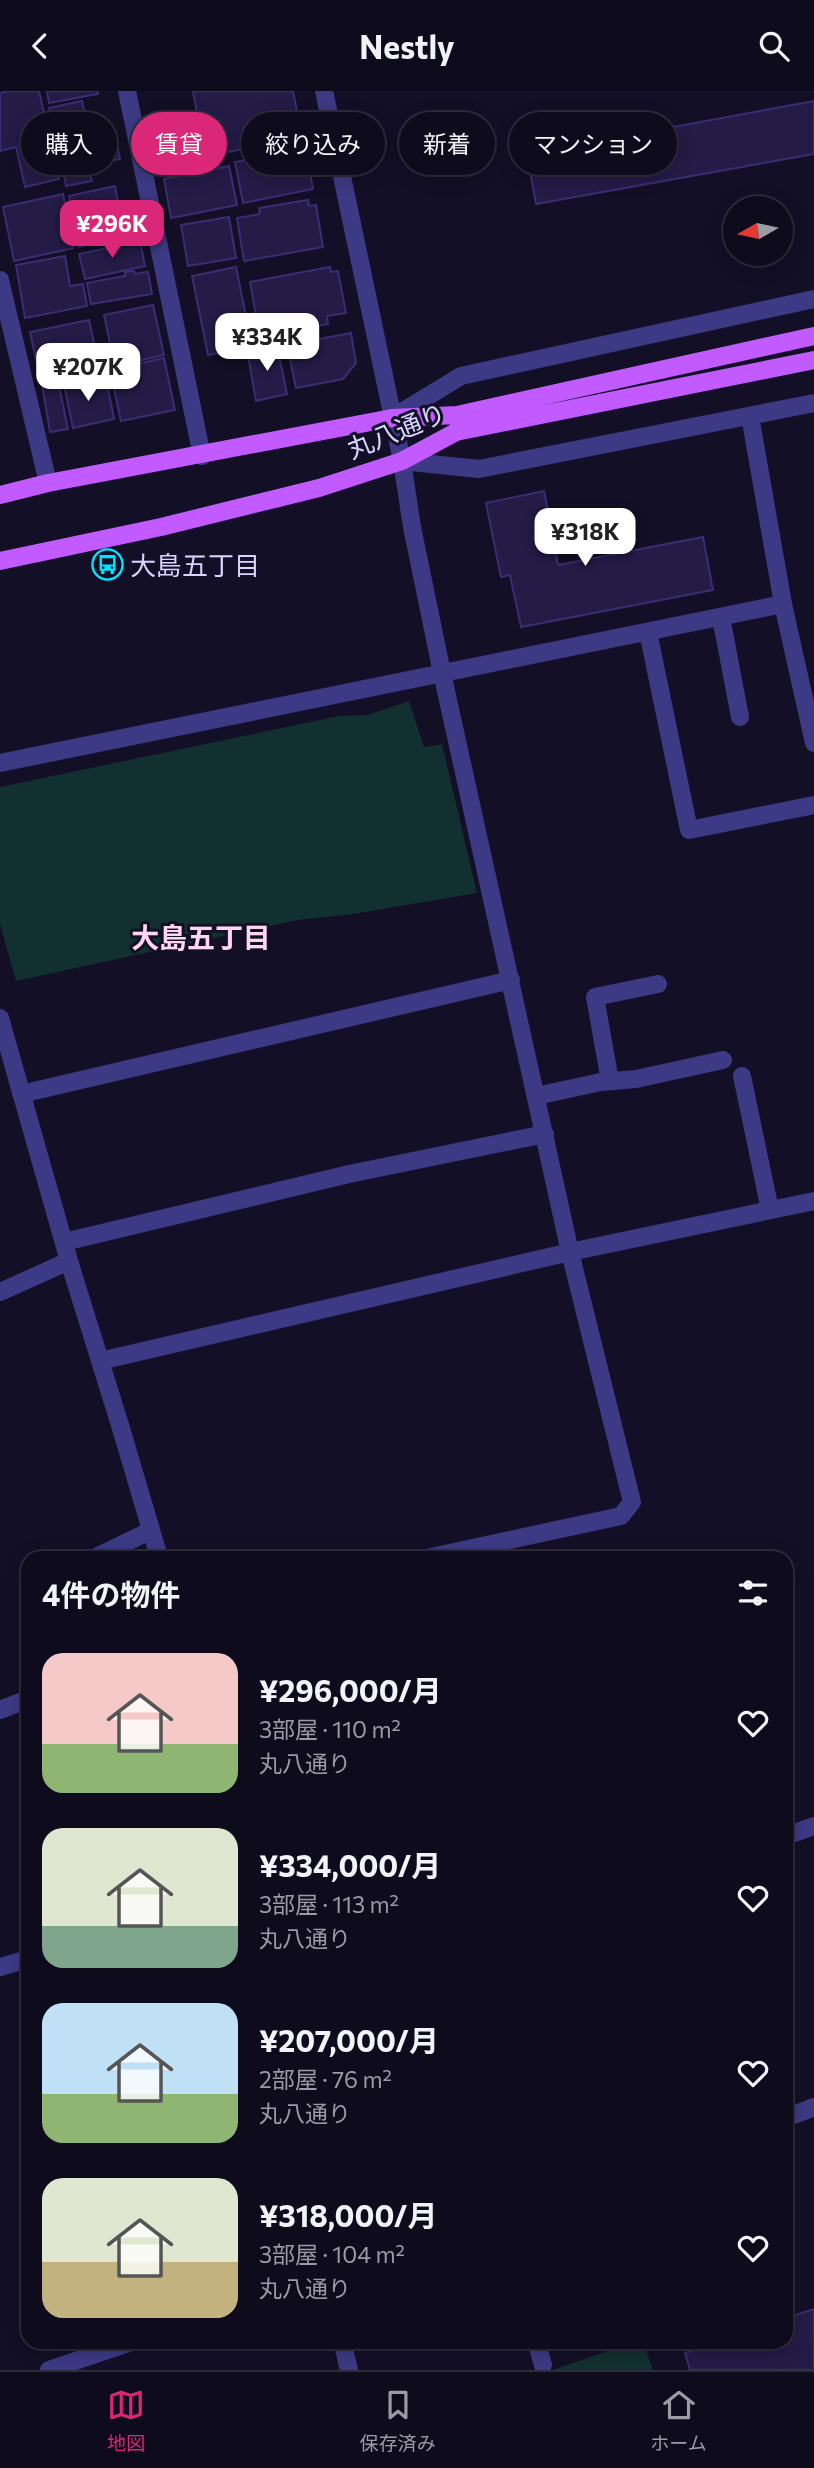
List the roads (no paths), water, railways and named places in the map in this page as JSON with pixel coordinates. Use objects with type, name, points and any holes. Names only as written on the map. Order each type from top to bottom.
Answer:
[{"type":"main road","name":"丸八通り","points":[[0,561],[161,527],[305,491],[402,461],[457,423],[814,335]]},
{"type":"main road","name":"丸八通り","points":[[0,495],[48,483],[392,418],[457,423],[814,359]]},
{"type":"street","points":[[127,91],[202,456]]},
{"type":"street","points":[[324,91],[402,461],[412,527],[442,673],[570,1252],[632,1503],[621,1516],[459,1551]]},
{"type":"street","points":[[0,280],[48,483]]},
{"type":"street","points":[[392,418],[461,376],[814,299]]},
{"type":"street","points":[[402,461],[479,469],[814,403]]},
{"type":"street","points":[[750,416],[783,604],[814,743]]},
{"type":"street","points":[[0,763],[783,604]]},
{"type":"street","points":[[721,617],[740,717]]},
{"type":"street","points":[[648,632],[689,830],[814,804]]},
{"type":"street","points":[[21,1094],[511,980]]},
{"type":"street","points":[[610,1081],[595,997],[658,984]]},
{"type":"street","points":[[0,1018],[69,1261],[157,1551]]},
{"type":"street","points":[[536,1096],[610,1081],[636,1079],[723,1060]]},
{"type":"street","points":[[742,1076],[770,1210]]},
{"type":"street","points":[[64,1242],[349,1174],[545,1134]]},
{"type":"street","points":[[100,1361],[570,1252],[814,1201]]},
{"type":"street","points":[[0,1292],[69,1261]]},
{"type":"street","points":[[108,1551],[150,1531]]},
{"type":"street","points":[[0,1710],[21,1702]]},
{"type":"street","points":[[793,1834],[814,1826]]},
{"type":"street","points":[[0,1967],[21,1961]]},
{"type":"street","points":[[793,2114],[814,2106]]},
{"type":"street","points":[[49,2370],[111,2349]]},
{"type":"street","points":[[344,2349],[349,2370]]},
{"type":"street","points":[[538,2349],[543,2365]]},
{"type":"place","name":"大島五丁目","points":[[107,564]]},
{"type":"district","name":"大島五丁目","points":[[201,937]]}]
